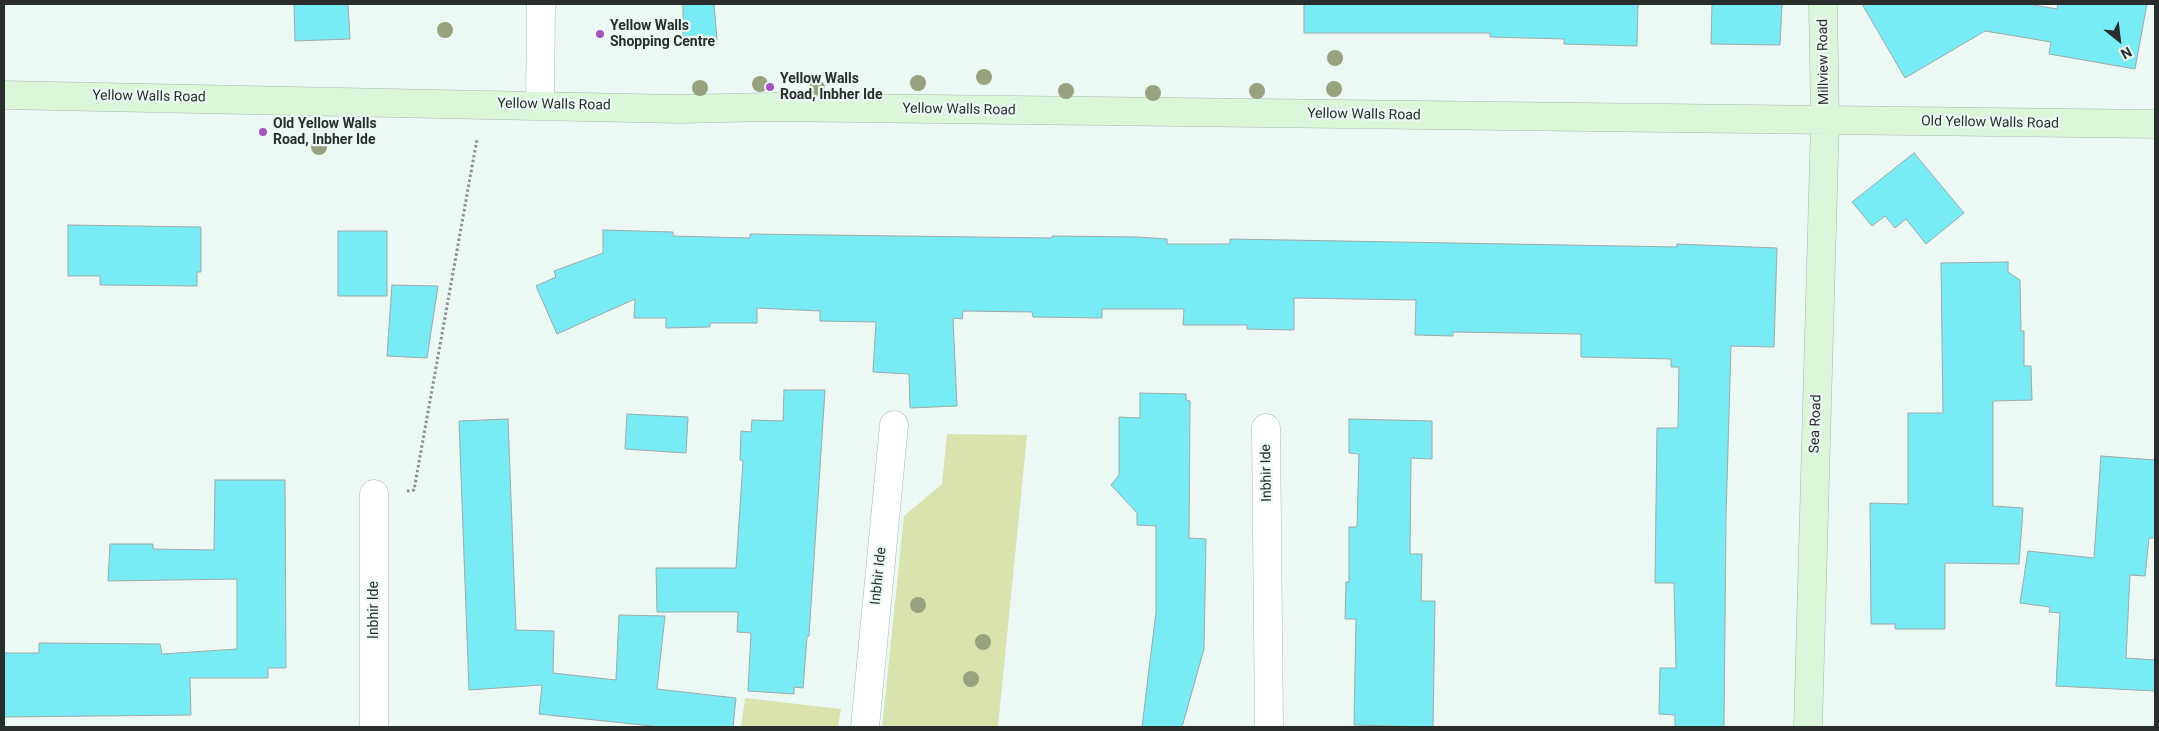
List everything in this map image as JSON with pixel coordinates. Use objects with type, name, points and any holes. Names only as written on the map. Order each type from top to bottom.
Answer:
[{"type":"street","points":[[540,4],[540,105]]},
{"type":"street","name":"Millview Road","points":[[1823,4],[1825,121]]},
{"type":"street","name":"Yellow Walls Road","points":[[4,95],[680,109],[769,107],[1825,121]]},
{"type":"street","name":"Old Yellow Walls Road","points":[[1825,121],[2155,124]]},
{"type":"street","name":"Sea Road","points":[[1808,727],[1825,121]]},
{"type":"street","name":"Inbhir Ide","points":[[865,727],[894,425]]},
{"type":"street","name":"Inbhir Ide","points":[[1266,428],[1269,727]]},
{"type":"street","name":"Inbhir Ide","points":[[374,494],[374,727]]},
{"type":"path","points":[[374,494],[414,490],[483,104]]},
{"type":"green space","points":[[947,434],[1027,435],[998,727],[882,727],[904,516],[942,484]]},
{"type":"green space","points":[[745,698],[841,709],[838,727],[741,727]]},
{"type":"building","points":[[294,4],[348,4],[350,39],[295,41]]},
{"type":"building","points":[[683,4],[714,4],[717,40],[683,43]]},
{"type":"building","points":[[1304,4],[1638,4],[1637,46],[1564,44],[1564,39],[1490,37],[1490,33],[1304,33]]},
{"type":"building","points":[[1712,4],[1782,4],[1780,45],[1711,44]]},
{"type":"building","points":[[1862,4],[2028,4],[2057,9],[2058,4],[2147,4],[2135,69],[2049,54],[2051,42],[1985,31],[1905,78]]},
{"type":"building","points":[[1914,153],[1964,213],[1926,244],[1906,219],[1895,228],[1885,216],[1872,226],[1852,202]]},
{"type":"building","points":[[68,225],[201,227],[201,272],[197,272],[197,286],[100,285],[100,276],[68,276]]},
{"type":"building","points":[[603,230],[673,232],[673,236],[750,238],[750,234],[1052,238],[1052,236],[1167,239],[1167,244],[1230,244],[1230,239],[1677,247],[1677,244],[1777,248],[1774,347],[1731,346],[1726,517],[1724,727],[1675,727],[1675,715],[1659,714],[1660,668],[1676,668],[1674,583],[1655,583],[1657,428],[1678,428],[1679,367],[1671,367],[1671,359],[1581,357],[1581,334],[1453,332],[1453,336],[1415,335],[1416,300],[1294,298],[1294,330],[1247,329],[1247,325],[1183,325],[1184,309],[1102,309],[1102,318],[1033,317],[1032,312],[963,311],[962,319],[953,318],[957,406],[910,408],[909,374],[873,372],[876,322],[820,321],[820,311],[757,308],[757,323],[710,323],[710,327],[666,328],[666,318],[634,318],[635,299],[557,334],[536,286],[556,277],[554,271],[603,253]]},
{"type":"building","points":[[338,231],[387,231],[387,296],[338,296]]},
{"type":"building","points":[[2008,262],[2008,272],[2020,280],[2021,331],[2024,331],[2024,366],[2031,366],[2032,400],[1993,401],[1993,506],[2023,508],[2019,564],[1945,563],[1945,629],[1895,629],[1895,624],[1871,624],[1870,503],[1908,504],[1908,413],[1943,413],[1941,263]]},
{"type":"building","points":[[392,285],[438,286],[427,358],[387,356]]},
{"type":"building","points":[[784,390],[825,390],[809,636],[807,637],[803,688],[794,687],[794,694],[748,691],[751,633],[737,632],[738,612],[657,612],[656,568],[736,568],[743,461],[740,460],[741,431],[751,432],[752,420],[783,421]]},
{"type":"building","points":[[1140,393],[1186,394],[1186,400],[1190,401],[1189,538],[1206,539],[1204,649],[1182,727],[1142,727],[1156,612],[1156,526],[1137,525],[1137,513],[1111,485],[1119,475],[1119,417],[1140,418]]},
{"type":"building","points":[[627,414],[688,417],[686,453],[625,449]]},
{"type":"building","points":[[508,419],[516,630],[554,631],[553,673],[616,680],[619,615],[665,616],[657,689],[736,698],[733,727],[661,727],[539,714],[542,685],[469,690],[459,421]]},
{"type":"building","points":[[1349,419],[1432,421],[1432,459],[1411,458],[1410,554],[1422,554],[1421,601],[1435,601],[1433,727],[1354,725],[1356,619],[1345,619],[1346,582],[1349,582],[1349,527],[1357,527],[1359,454],[1349,453]]},
{"type":"building","points":[[2101,456],[2155,460],[2155,538],[2149,538],[2145,576],[2130,575],[2126,658],[2155,660],[2155,691],[2056,686],[2060,613],[2049,612],[2050,607],[2020,603],[2028,551],[2094,558]]},
{"type":"building","points":[[215,480],[285,480],[286,668],[268,668],[268,678],[190,678],[191,715],[4,717],[4,653],[39,653],[39,643],[160,644],[162,654],[237,649],[237,579],[108,581],[110,544],[153,544],[153,549],[214,550]]},
{"type":"place","name":"Yellow Walls Shopping Centre","points":[[600,34]]},
{"type":"place","name":"Yellow Walls Road, Inbher Ide","points":[[770,87]]},
{"type":"place","name":"Old Yellow Walls Road, Inbher Ide","points":[[263,132]]}]
